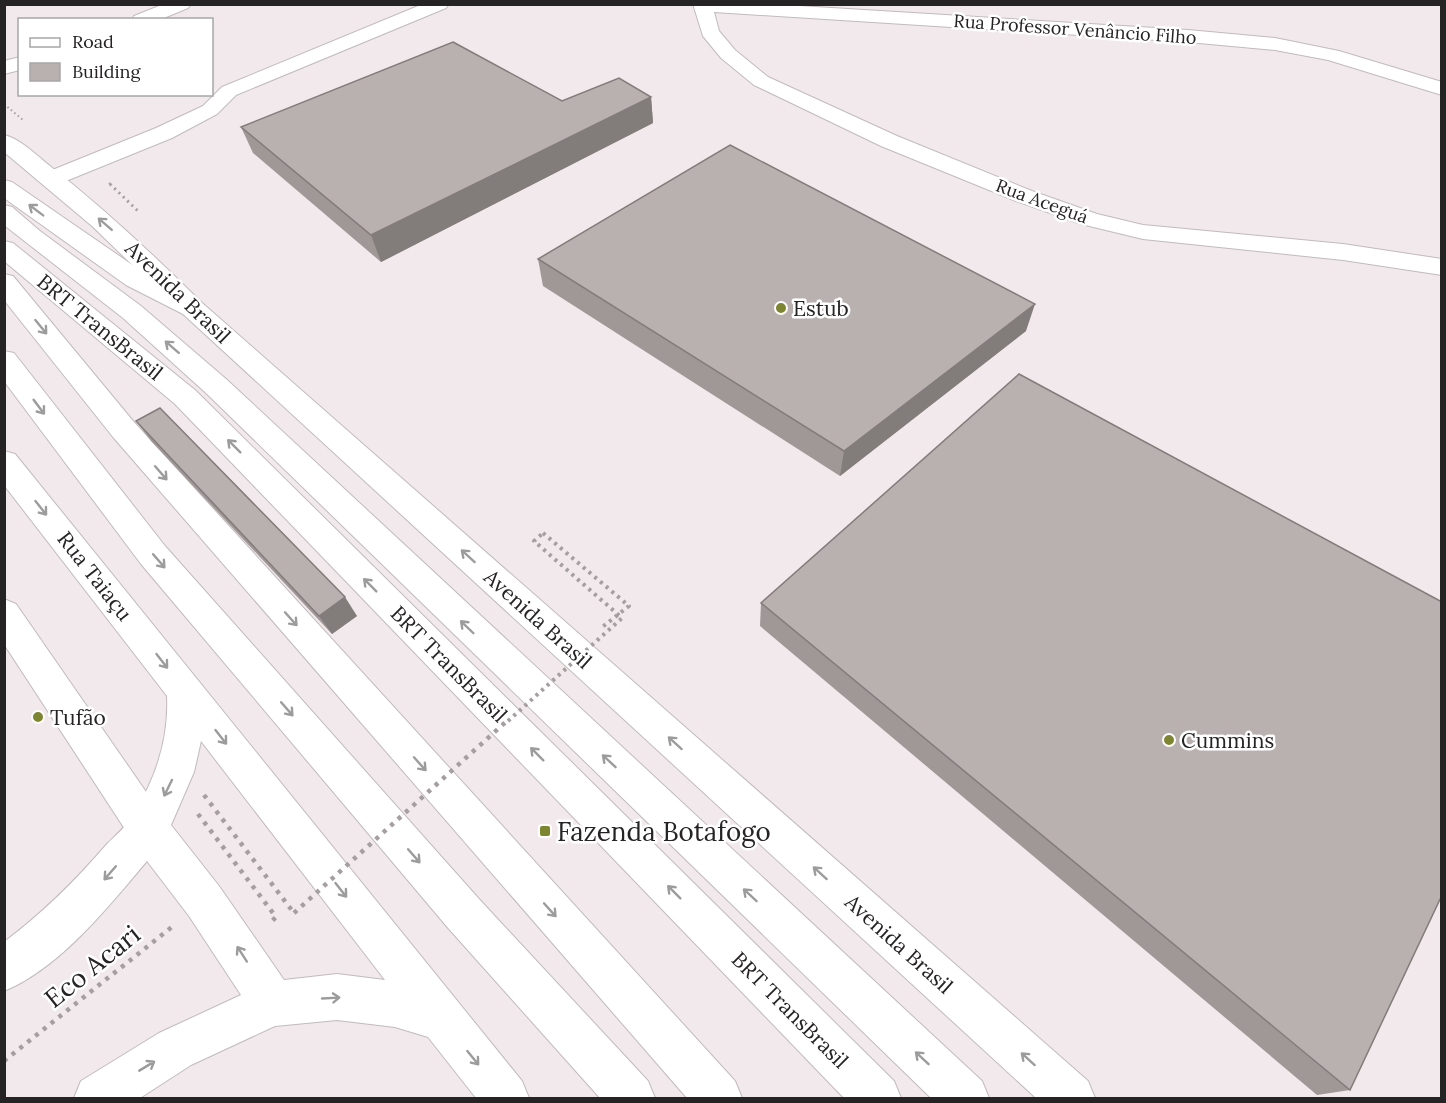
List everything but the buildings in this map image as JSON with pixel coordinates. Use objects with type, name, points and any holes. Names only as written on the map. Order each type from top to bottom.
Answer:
[{"type":"main road","points":[[146,18],[182,4]]},
{"type":"main road","points":[[53,178],[164,133],[210,110],[229,91],[440,4]]},
{"type":"main road","name":"Rua Professor Venâncio Filho","points":[[702,5],[1188,36],[1275,44],[1332,55],[1442,89]]},
{"type":"main road","name":"Rua Aceguá","points":[[702,5],[710,32],[728,54],[761,81],[889,141],[1024,196],[1089,219],[1143,232],[1343,252],[1442,267]]},
{"type":"main road","name":"Avenida Brasil","points":[[4,141],[53,178],[128,243],[192,308],[1071,1098]]},
{"type":"main road","points":[[4,187],[135,279],[192,308]]},
{"type":"main road","name":"Avenida Brasil","points":[[4,212],[31,236],[132,312],[216,386],[965,1098]]},
{"type":"main road","name":"BRT TransBrasil","points":[[4,248],[185,397],[877,1098]]},
{"type":"main road","name":"BRT TransBrasil","points":[[4,282],[123,429],[718,1098]]},
{"type":"main road","points":[[4,360],[153,555],[464,914],[631,1098]]},
{"type":"main road","name":"Rua Taiaçu","points":[[4,462],[185,691]]},
{"type":"main road","points":[[4,614],[148,829],[204,901],[273,1004]]},
{"type":"main road","points":[[4,969],[47,937],[97,888],[148,829],[175,772],[187,722],[185,691]]},
{"type":"main road","points":[[185,691],[505,1098]]},
{"type":"main road","points":[[98,1098],[175,1049],[273,1004],[337,998],[395,1004],[440,1018]]},
{"type":"path","points":[[5,106],[22,119]]},
{"type":"path","points":[[198,801],[204,795],[294,912],[622,618],[534,541],[543,533]]},
{"type":"path","name":"Eco Acari","points":[[4,1061],[204,901]]},
{"type":"place","name":"Estub","points":[[781,308]]},
{"type":"place","name":"Tufão","points":[[38,717]]},
{"type":"place","name":"Cummins","points":[[1169,740]]},
{"type":"place","name":"Fazenda Botafogo","points":[[545,831]]}]
